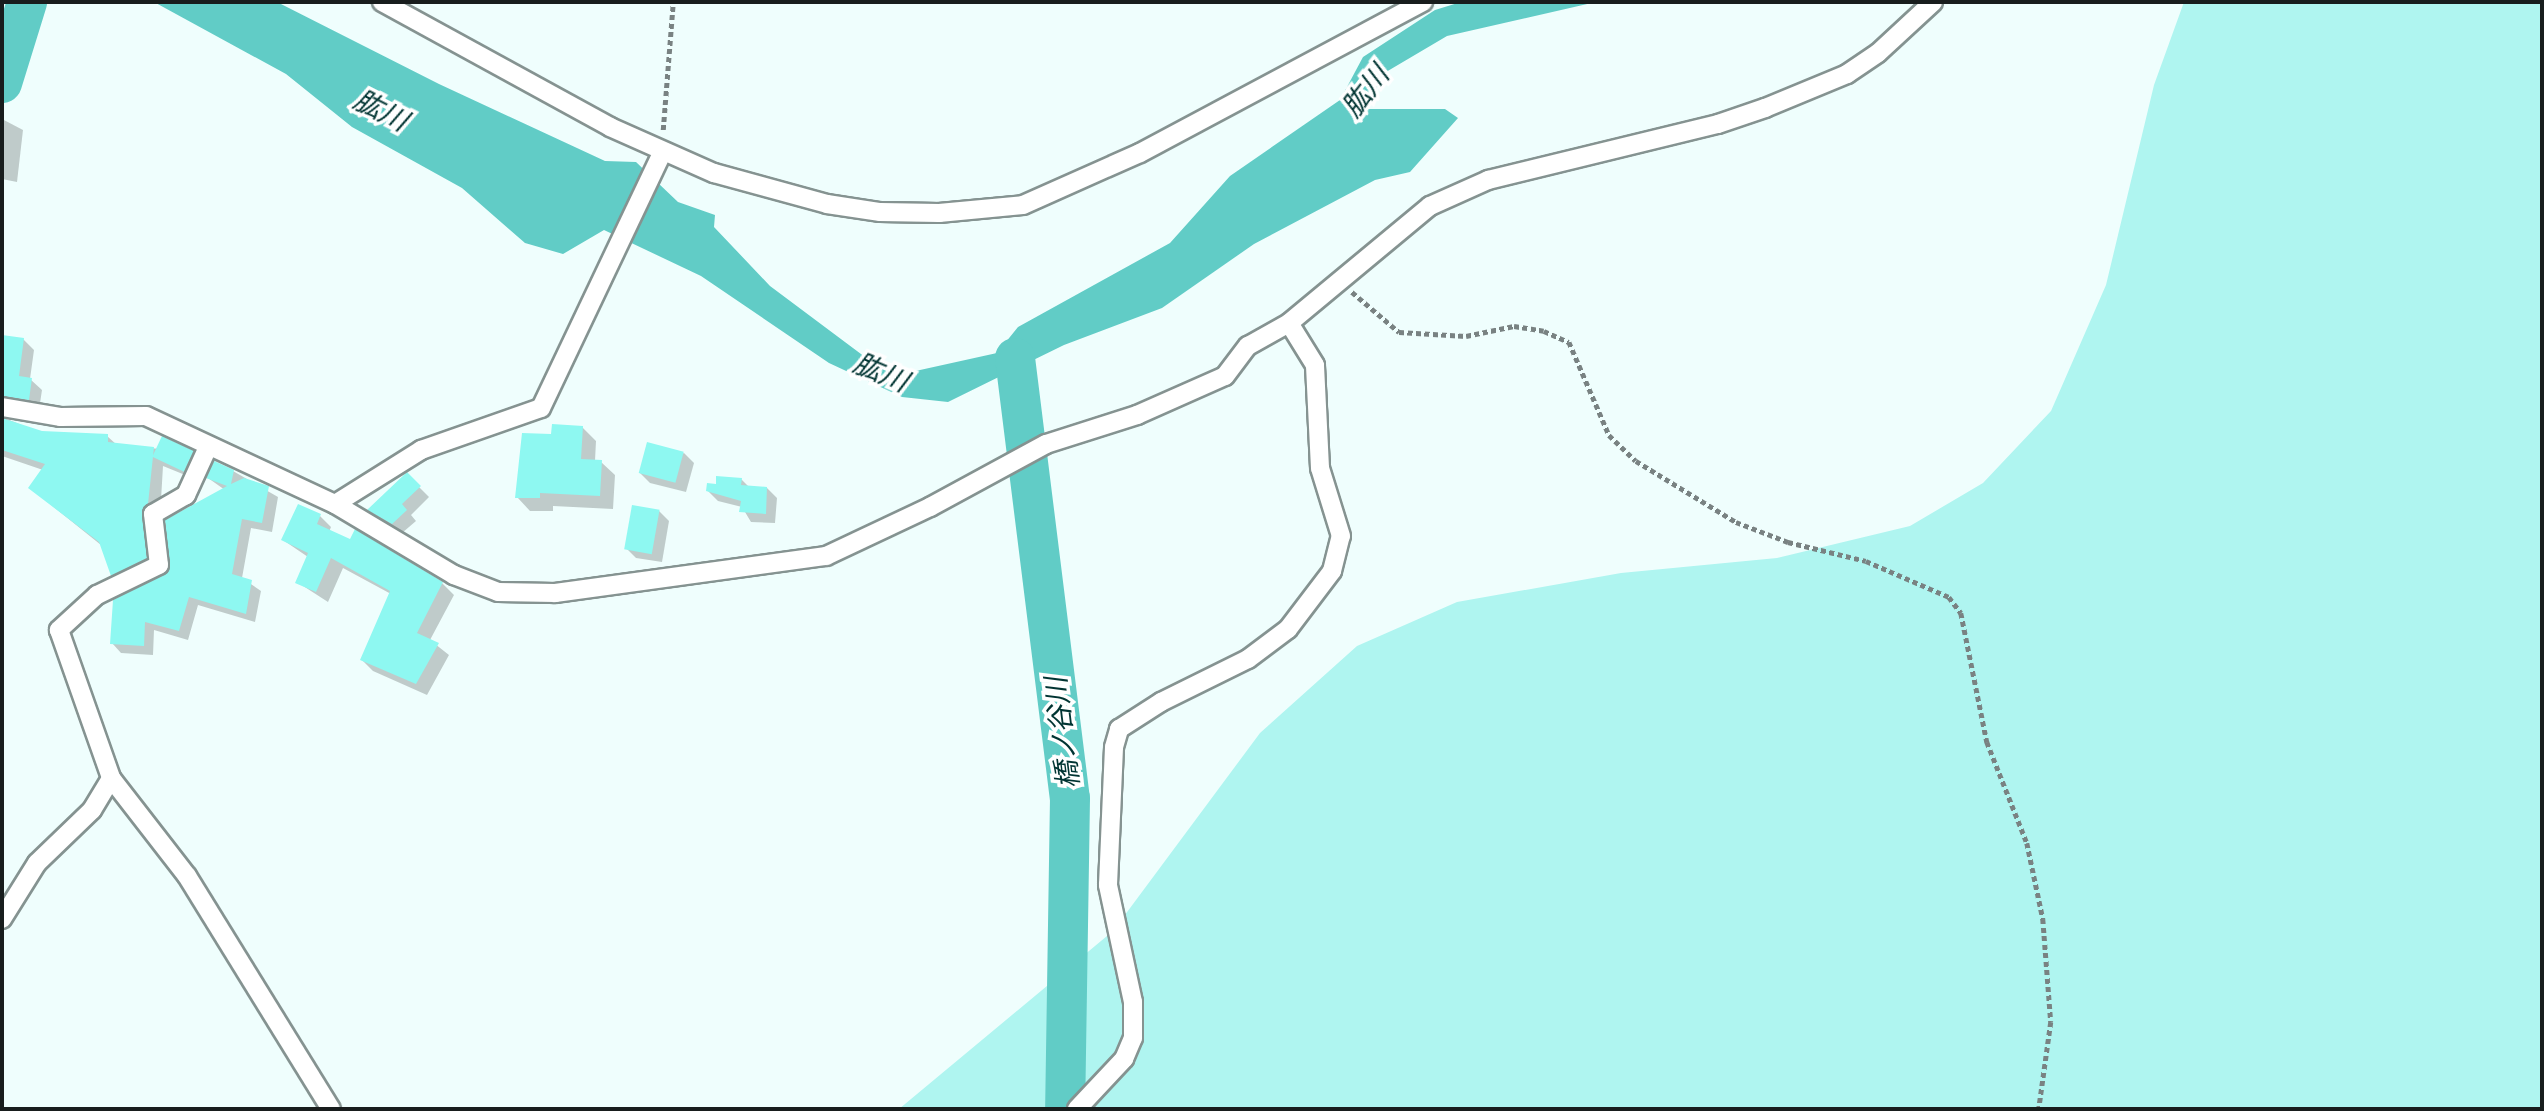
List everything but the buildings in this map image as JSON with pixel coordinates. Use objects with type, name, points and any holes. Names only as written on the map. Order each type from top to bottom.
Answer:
[{"type":"street","points":[[382,2],[660,160],[814,201],[880,212],[989,211],[1023,205],[1140,153],[1423,2]]},
{"type":"street","points":[[2,407],[61,417],[146,416],[335,504],[454,575],[498,592],[555,593],[826,556],[930,507],[1046,444],[1137,415],[1225,376],[1248,346],[1289,323],[1430,206],[1489,180],[1718,124],[1847,74],[1878,53],[1933,2]]},
{"type":"street","points":[[335,504],[421,450],[541,408],[575,344],[660,160]]},
{"type":"street","points":[[1077,1109],[1124,1059],[1133,1038],[1133,1002],[1108,885],[1114,747],[1119,729],[1161,702],[1248,659],[1289,629],[1332,571],[1341,536],[1320,468],[1315,365],[1289,323]]},
{"type":"street","points":[[208,447],[186,495],[153,514],[159,565],[97,595],[59,629],[111,778],[187,876],[331,1109]]},
{"type":"street","points":[[2,919],[37,863],[92,810],[111,778]]},
{"type":"path","points":[[660,160],[673,2]]},
{"type":"path","points":[[1338,281],[1399,332],[1466,336],[1514,326],[1544,331],[1569,342],[1609,435],[1636,461],[1736,522],[1788,542],[1866,561],[1949,597],[1961,614],[1987,742],[2027,843],[2043,919],[2050,1022],[2039,1109]]},
{"type":"shaded area","points":[[2184,2],[2542,2],[2542,1109],[899,1109],[1113,931],[1260,733],[1357,646],[1457,602],[1621,573],[1777,558],[1910,526],[1983,483],[2051,411],[2106,285],[2154,85]]},
{"type":"water","name":"肱川","points":[[154,2],[277,2],[439,84],[605,161],[636,162],[678,202],[715,215],[714,227],[770,286],[865,357],[911,372],[997,353],[1018,327],[1170,243],[1230,176],[1340,100],[1363,57],[1435,10],[1461,2],[1596,2],[1447,36],[1386,72],[1365,109],[1445,109],[1458,118],[1410,172],[1375,180],[1254,244],[1162,308],[1064,345],[948,402],[902,397],[829,363],[701,276],[604,230],[563,254],[525,243],[462,188],[352,127],[286,74]]},
{"type":"waterway","points":[[2,83],[27,2]]},
{"type":"waterway","name":"橋ノ谷川","points":[[1015,358],[1070,798],[1065,1109]]}]
